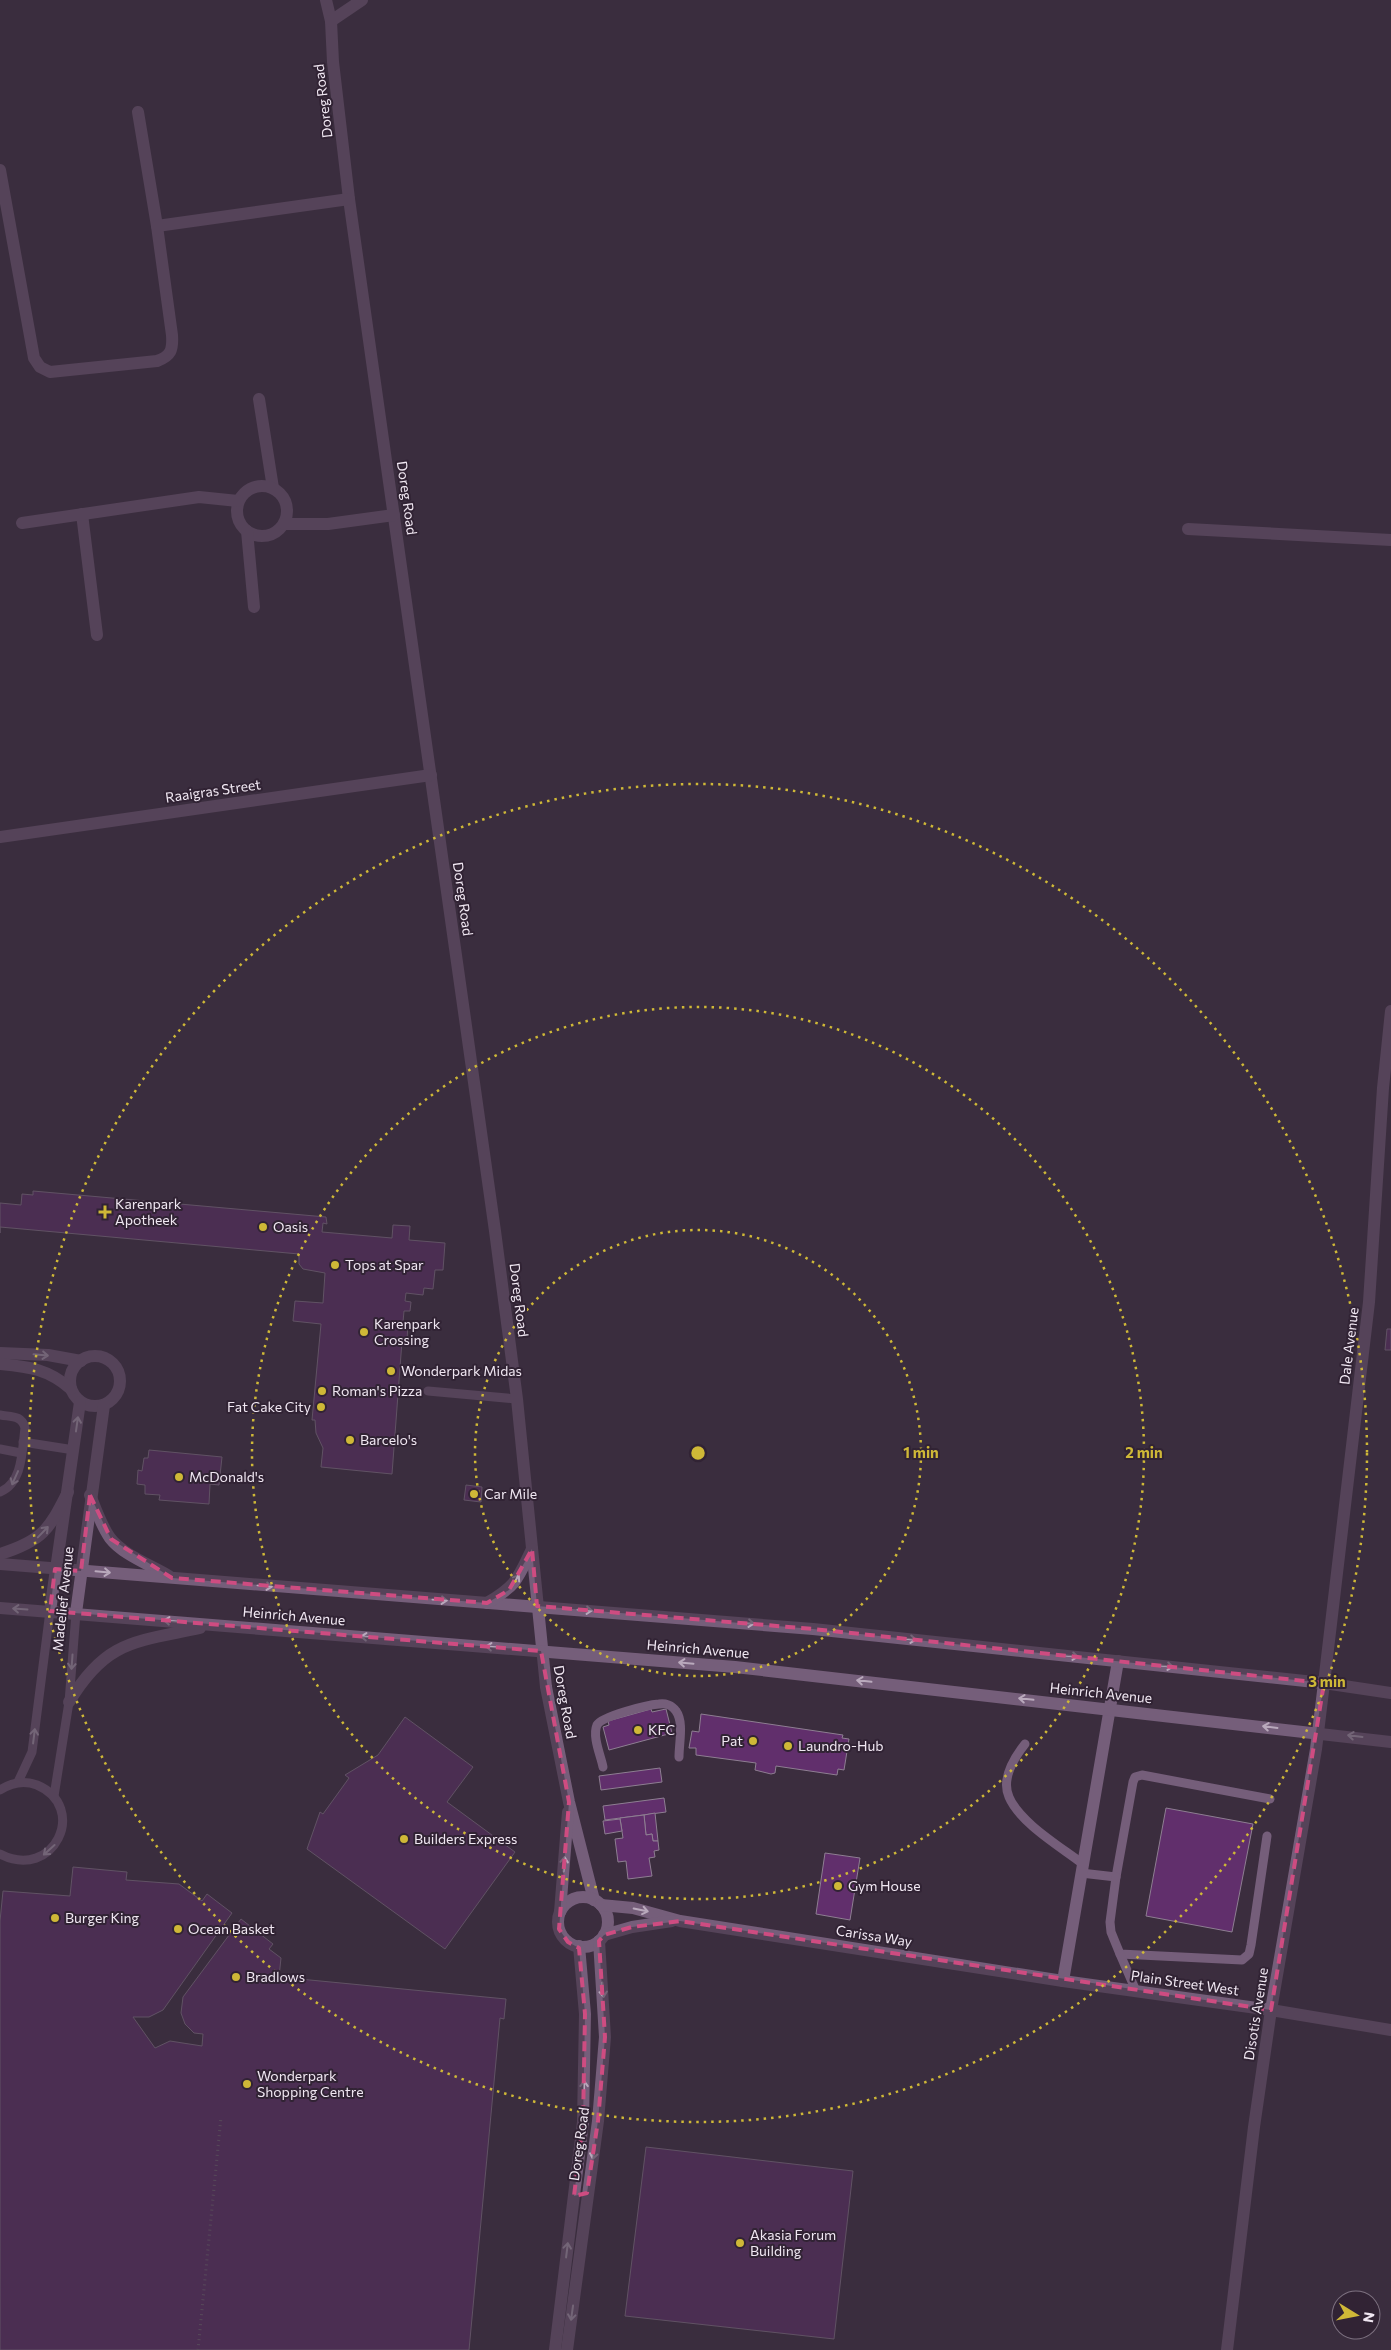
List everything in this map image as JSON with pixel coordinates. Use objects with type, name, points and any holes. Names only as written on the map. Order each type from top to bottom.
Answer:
[{"type":"street","name":"Doreg Road","points":[[326,0],[331,21],[333,62],[350,199],[517,1399],[541,1651],[568,1802],[598,1902],[608,1919],[601,1938],[605,2037],[598,2121],[567,2350]]},
{"type":"street","points":[[331,21],[362,0]]},
{"type":"street","points":[[0,170],[34,358],[40,367],[50,372],[157,361],[167,357],[171,353],[172,335],[157,226],[138,112]]},
{"type":"street","points":[[157,226],[350,199]]},
{"type":"street","points":[[259,399],[273,488]]},
{"type":"street","points":[[254,607],[247,531],[238,517],[238,501],[249,488],[257,486],[273,488],[285,499],[287,507],[284,524]]},
{"type":"street","points":[[22,523],[199,497],[238,501]]},
{"type":"street","points":[[82,514],[97,635]]},
{"type":"street","points":[[247,531],[263,536],[271,534],[284,524],[328,524],[394,515]]},
{"type":"street","points":[[1188,529],[1391,540]]},
{"type":"street","name":"Raaigras Street","points":[[0,837],[431,775]]},
{"type":"street","name":"Dale Avenue","points":[[1324,1684],[1369,1302],[1387,1088],[1391,1011]]},
{"type":"street","points":[[0,1353],[48,1355],[81,1360]]},
{"type":"street","points":[[0,1364],[45,1371],[59,1378],[80,1402],[96,1407],[104,1405],[117,1394],[120,1377],[117,1369],[105,1358],[88,1357],[81,1360],[71,1373],[71,1390]]},
{"type":"street","name":"Madelief Avenue","points":[[50,1611],[80,1402]]},
{"type":"street","name":"Madelief Avenue","points":[[76,1613],[90,1495],[104,1405]]},
{"type":"street","points":[[0,1554],[24,1547],[40,1536],[54,1520],[68,1492]]},
{"type":"street","points":[[90,1495],[100,1521],[111,1539],[123,1549],[172,1578]]},
{"type":"street","points":[[487,1603],[509,1590],[518,1579],[532,1549]]},
{"type":"street","name":"Heinrich Avenue","points":[[0,1564],[813,1629],[1118,1661],[1391,1693]]},
{"type":"street","name":"Heinrich Avenue","points":[[0,1608],[735,1667],[1318,1732],[1391,1742]]},
{"type":"street","points":[[69,1702],[91,1669],[118,1648],[140,1641],[215,1624]]},
{"type":"street","points":[[1063,1981],[1118,1661]]},
{"type":"street","name":"Disotis Avenue","points":[[1228,2350],[1254,2127],[1271,2010],[1318,1732],[1324,1684]]},
{"type":"street","name":"Doreg Road","points":[[555,2350],[583,2122],[586,2014],[579,1946],[568,1942],[559,1929],[568,1802]]},
{"type":"street","points":[[560,1913],[571,1900],[587,1897],[598,1902]]},
{"type":"street","name":"Carissa Way","points":[[598,1902],[633,1908],[680,1921],[1063,1981]]},
{"type":"street","name":"Carissa Way","points":[[601,1938],[632,1927],[680,1921]]},
{"type":"street","points":[[579,1946],[593,1945],[601,1938]]},
{"type":"street","name":"Plain Street West","points":[[1063,1981],[1271,2010],[1391,2030]]},
{"type":"street","points":[[574,2196],[587,2193]]},
{"type":"lane","points":[[428,1391],[517,1399]]},
{"type":"lane","points":[[0,1415],[20,1418],[24,1422],[22,1453],[18,1474],[12,1486],[0,1492]]},
{"type":"lane","points":[[23,1442],[74,1450]]},
{"type":"lane","points":[[0,1449],[22,1453]]},
{"type":"lane","name":"Madelief Avenue","points":[[18,1782],[32,1752],[50,1611]]},
{"type":"lane","name":"Madelief Avenue","points":[[54,1796],[69,1702],[76,1613]]},
{"type":"lane","points":[[603,1767],[596,1736],[597,1725],[604,1718],[660,1704],[670,1705],[677,1712],[680,1724],[679,1757]]},
{"type":"lane","points":[[1025,1744],[1013,1759],[1008,1774],[1008,1795],[1015,1808],[1082,1869],[1116,1877]]},
{"type":"lane","points":[[1136,1991],[1111,1932],[1110,1922],[1116,1877],[1135,1777],[1142,1775],[1270,1799]]},
{"type":"lane","points":[[0,1790],[18,1782],[32,1783],[44,1788],[54,1796],[61,1806],[62,1821],[61,1834],[55,1846],[45,1855],[28,1861],[10,1859],[0,1854]]},
{"type":"lane","points":[[1120,1954],[1242,1960],[1249,1954],[1252,1945],[1268,1836]]},
{"type":"path","points":[[198,2350],[221,2117]]},
{"type":"highlighted area","points":[[90,1495],[111,1539],[172,1578],[487,1603],[509,1590],[532,1549],[537,1606],[813,1629],[1324,1683],[1271,2010],[680,1921],[632,1927],[604,1935],[599,1941],[605,2037],[598,2121],[587,2193],[574,2196],[583,2122],[585,2014],[579,1948],[568,1942],[559,1929],[569,1802],[541,1651],[50,1611],[55,1569],[81,1571]]},
{"type":"building","name":"Karenpark Crossing","points":[[33,1191],[326,1217],[327,1224],[323,1223],[322,1232],[392,1238],[393,1225],[410,1226],[409,1240],[445,1243],[443,1270],[435,1270],[433,1289],[424,1288],[423,1295],[406,1293],[405,1301],[411,1302],[410,1311],[404,1311],[403,1322],[408,1323],[407,1341],[402,1341],[392,1474],[321,1467],[323,1448],[316,1433],[315,1420],[312,1420],[321,1324],[293,1321],[295,1301],[323,1303],[325,1273],[303,1269],[299,1264],[299,1254],[0,1227],[0,1203],[21,1205],[22,1194],[33,1195]]},
{"type":"building","points":[[1387,1329],[1391,1329],[1391,1350],[1385,1350]]},
{"type":"building","name":"McDonald's","points":[[149,1450],[222,1457],[219,1485],[210,1484],[209,1504],[159,1500],[160,1495],[145,1494],[145,1485],[137,1484],[138,1470],[142,1471],[144,1458],[148,1458]]},
{"type":"building","name":"Car Mile","points":[[466,1485],[482,1487],[481,1502],[464,1500]]},
{"type":"building","name":"KFC","points":[[651,1709],[652,1712],[666,1709],[672,1733],[609,1750],[603,1727],[609,1725],[608,1721]]},
{"type":"building","points":[[701,1714],[843,1735],[842,1738],[849,1739],[844,1770],[838,1769],[837,1775],[776,1766],[775,1773],[771,1774],[755,1770],[756,1763],[696,1755],[696,1748],[689,1748],[692,1731],[699,1732]]},
{"type":"building","name":"Builders Express","points":[[405,1717],[473,1767],[447,1802],[515,1852],[445,1949],[307,1849],[320,1812],[323,1814],[349,1778],[345,1775],[378,1755]]},
{"type":"building","points":[[660,1768],[662,1782],[601,1790],[599,1776]]},
{"type":"building","points":[[664,1798],[666,1812],[605,1820],[603,1806]]},
{"type":"building","points":[[1166,1808],[1253,1824],[1232,1932],[1146,1916]]},
{"type":"building","points":[[655,1813],[658,1841],[653,1841],[652,1834],[646,1835],[644,1815]]},
{"type":"building","points":[[644,1815],[646,1835],[652,1834],[653,1841],[658,1841],[659,1850],[654,1851],[655,1857],[649,1858],[652,1876],[628,1879],[626,1861],[618,1862],[615,1839],[623,1838],[620,1818]]},
{"type":"building","points":[[620,1819],[622,1831],[605,1834],[603,1821]]},
{"type":"building","name":"Gym House","points":[[825,1853],[860,1858],[850,1920],[816,1914]]},
{"type":"building","name":"Wonderpark Shopping Centre","points":[[73,1867],[127,1872],[126,1880],[179,1884],[202,1901],[207,1894],[232,1913],[163,2010],[149,2017],[133,2017],[155,2048],[170,2041],[202,2046],[203,2034],[194,2033],[185,2024],[181,2013],[183,1997],[241,1919],[273,1944],[269,1949],[281,1958],[279,1977],[506,1999],[504,2019],[500,2018],[469,2350],[0,2350],[0,1921],[3,1891],[70,1896]]},
{"type":"building","name":"Akasia Forum Building","points":[[646,2147],[853,2171],[834,2339],[625,2316]]},
{"type":"place","name":"Karenpark Apotheek","points":[[105,1212]]},
{"type":"place","name":"Oasis","points":[[263,1227]]},
{"type":"place","name":"Tops at Spar","points":[[335,1265]]},
{"type":"place","name":"Karenpark Crossing","points":[[364,1332]]},
{"type":"place","name":"Wonderpark Midas","points":[[391,1371]]},
{"type":"place","name":"Roman's Pizza","points":[[322,1391]]},
{"type":"place","name":"Fat Cake City","points":[[321,1407]]},
{"type":"place","name":"Barcelo's","points":[[350,1440]]},
{"type":"place","name":"McDonald's","points":[[179,1477]]},
{"type":"place","name":"Car Mile","points":[[474,1494]]},
{"type":"place","name":"KFC","points":[[638,1730]]},
{"type":"place","name":"Pat","points":[[753,1741]]},
{"type":"place","name":"Laundro-Hub","points":[[788,1746]]},
{"type":"place","name":"Builders Express","points":[[404,1839]]},
{"type":"place","name":"Gym House","points":[[838,1886]]},
{"type":"place","name":"Burger King","points":[[55,1918]]},
{"type":"place","name":"Ocean Basket","points":[[178,1929]]},
{"type":"place","name":"Bradlows","points":[[236,1977]]},
{"type":"place","name":"Wonderpark Shopping Centre","points":[[247,2084]]},
{"type":"place","name":"Akasia Forum Building","points":[[740,2243]]}]
